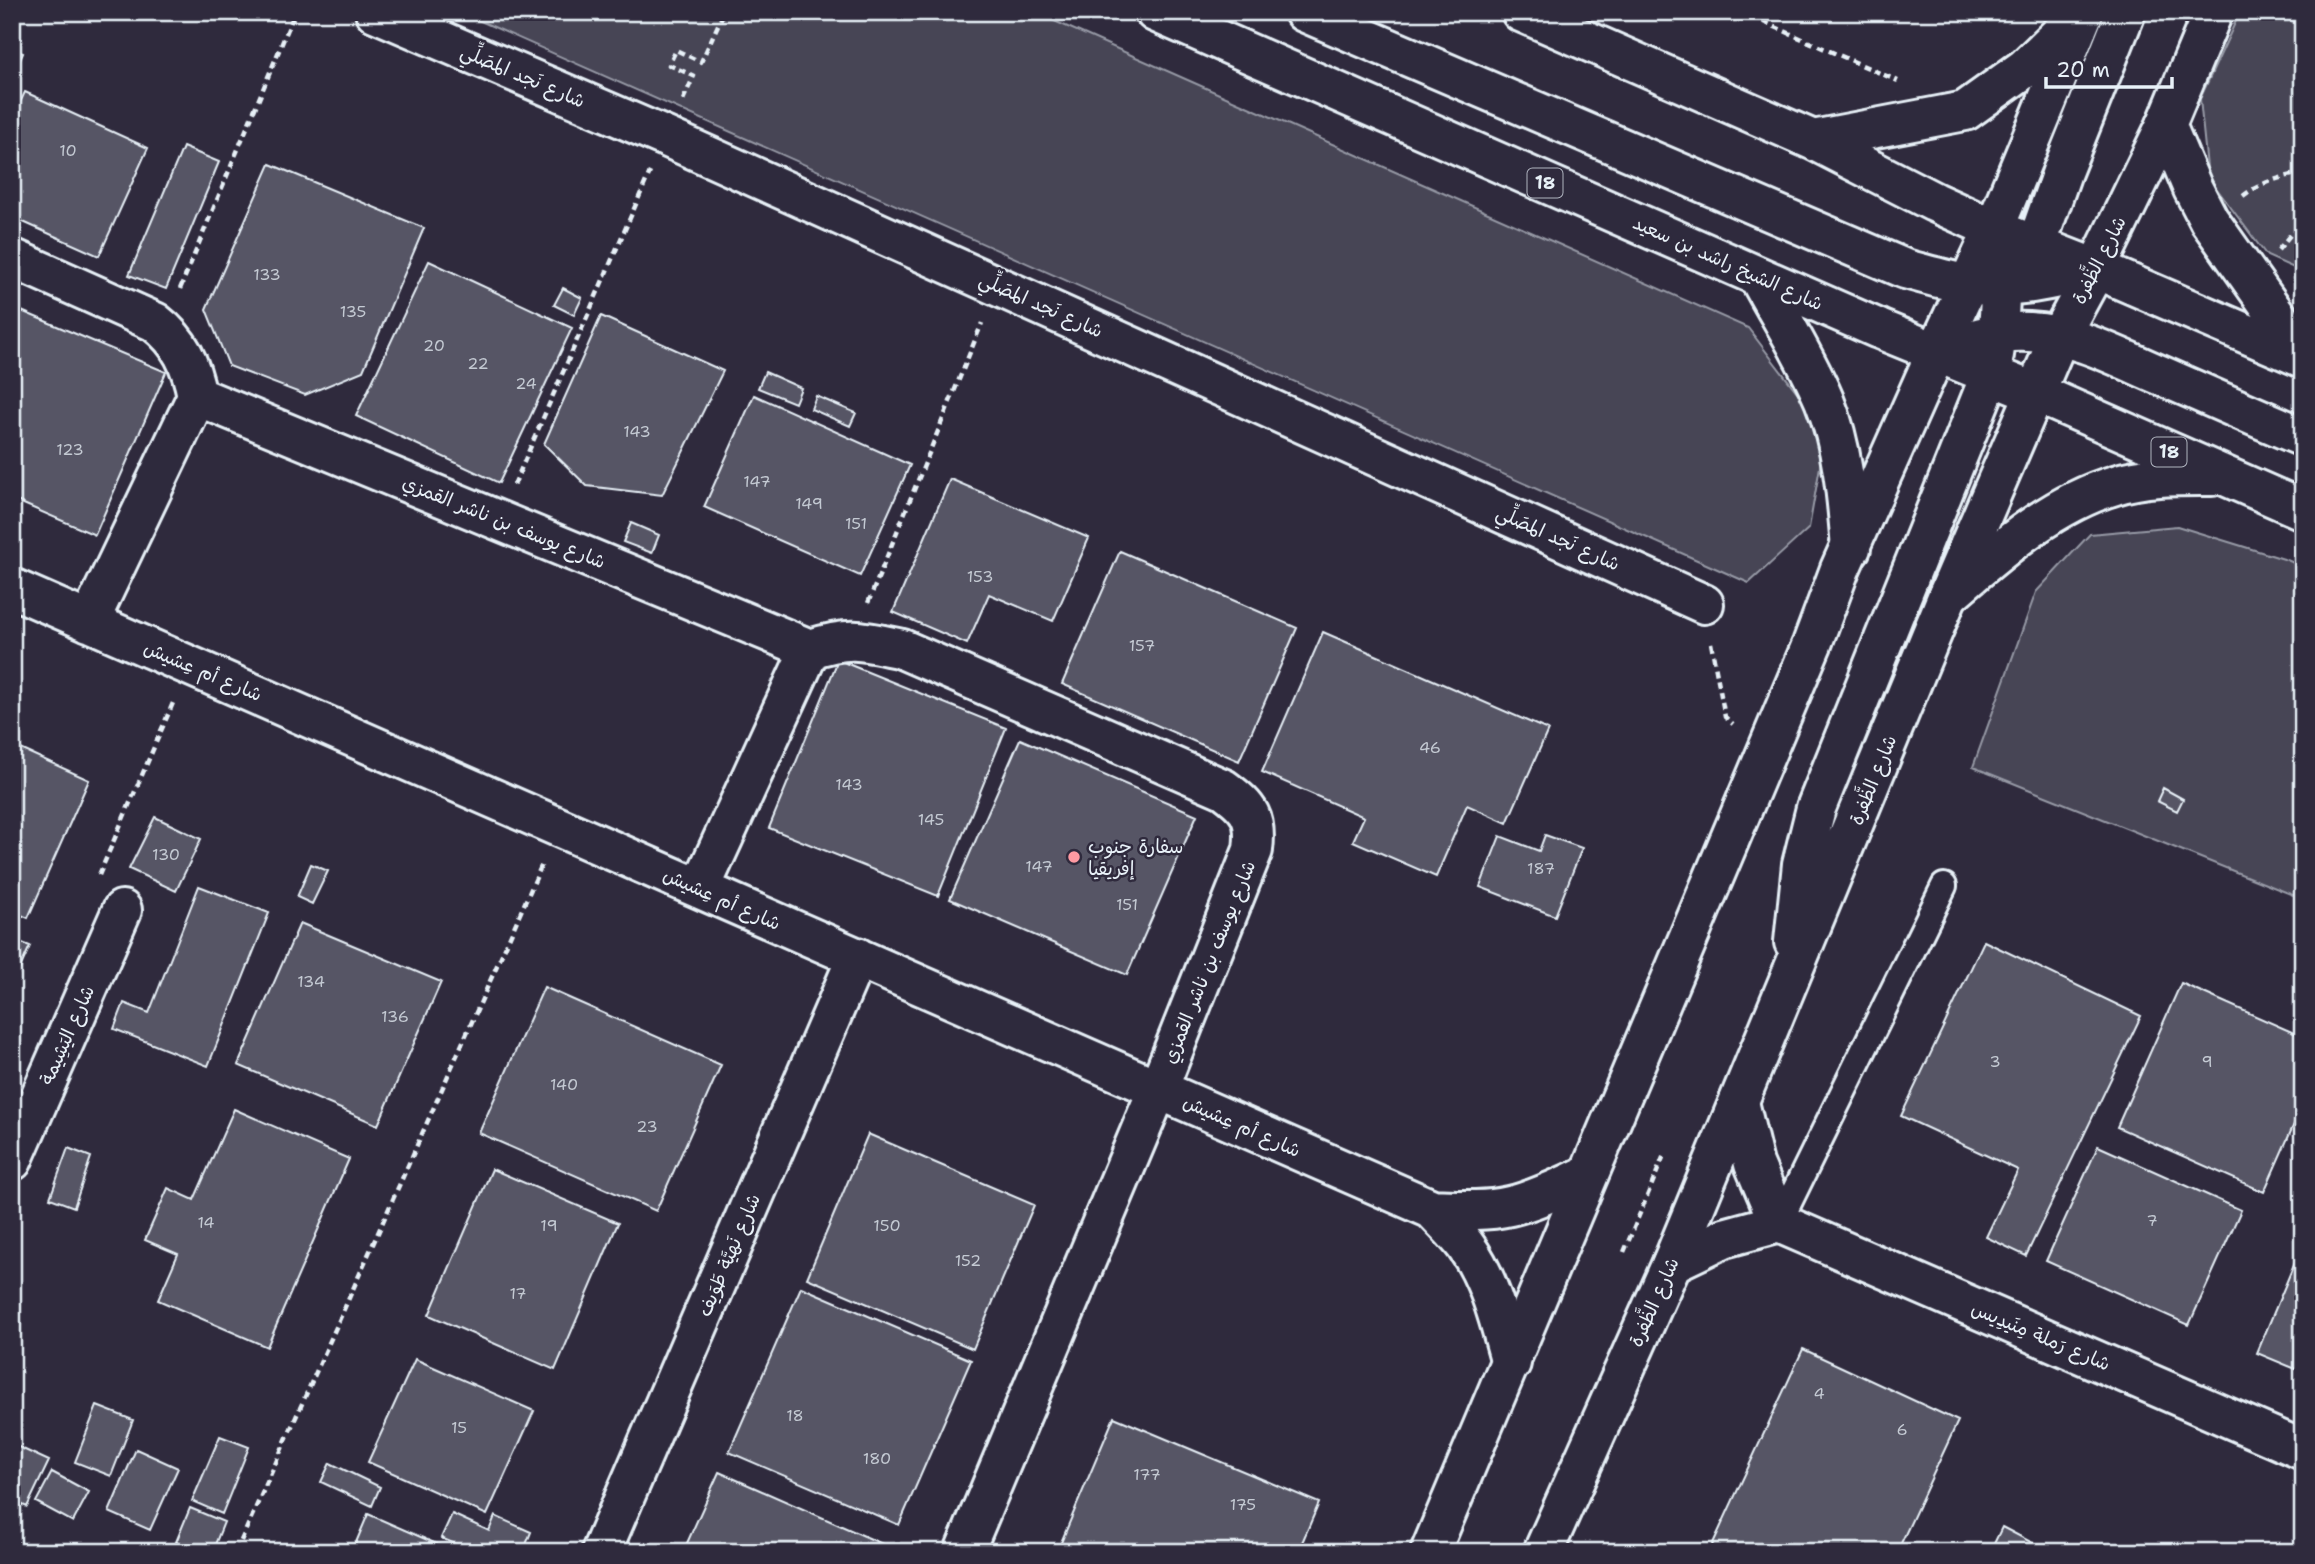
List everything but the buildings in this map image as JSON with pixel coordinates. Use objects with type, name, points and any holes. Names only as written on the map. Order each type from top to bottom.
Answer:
[{"type":"main road","name":"شارع نَجد المصَلِّي","points":[[375,12],[666,137],[1704,604]]},
{"type":"main road","name":"شارع الشيخ راشد بن سعيد","points":[[1155,12],[1758,276],[1990,376],[2036,393],[2303,510]]},
{"type":"main road","points":[[1304,12],[1905,269],[1999,284],[2063,278],[2096,269]]},
{"type":"main road","points":[[1521,12],[1813,140],[1934,202],[1994,229],[2096,269],[2303,358]]},
{"type":"main road","points":[[2029,333],[1999,284],[1994,229],[2083,12]]},
{"type":"main road","points":[[1813,140],[1965,111],[2025,68],[2083,12]]},
{"type":"main road","points":[[1430,1552],[1765,755],[1840,569],[1936,353],[2036,246],[2062,172],[2126,12]]},
{"type":"main road","name":"شارع الظَّفرة","points":[[1543,1552],[1672,1263],[1948,595],[2036,393],[2029,333],[2096,269],[2166,125],[2213,12]]},
{"type":"main road","points":[[2166,125],[2209,220],[2303,353]]},
{"type":"main road","points":[[12,258],[155,322],[171,334],[183,351],[193,376],[197,396],[89,622]]},
{"type":"main road","points":[[1758,276],[1825,401],[1839,451],[1851,548]]},
{"type":"main road","points":[[1793,975],[1795,913],[1802,864],[1816,807],[1990,376],[2029,333]]},
{"type":"main road","points":[[1936,353],[1966,341],[2029,333],[2121,358],[2303,438]]},
{"type":"main road","name":"شارع يوسف بن ناشر القمزي","points":[[197,396],[498,520],[824,644],[865,640],[902,649],[1224,789],[1250,812],[1256,829],[1253,850],[1158,1089],[964,1552]]},
{"type":"main road","points":[[1948,595],[2004,547],[2082,497],[2116,484],[2164,477],[2224,476]]},
{"type":"main road","name":"شارع أم عِشيش","points":[[12,588],[1432,1209],[1474,1211],[1510,1206],[1588,1175]]},
{"type":"main road","points":[[700,889],[824,644]]},
{"type":"main road","name":"شارع اليَشِيمة","points":[[12,1161],[122,909]]},
{"type":"main road","name":"شارع نَهيَّة طَوَيف","points":[[601,1552],[857,957]]},
{"type":"main road","points":[[1672,1263],[1724,1238],[1779,1223],[1754,1164],[1739,1102]]},
{"type":"main road","name":"شارع أم عِشيش","points":[[1432,1209],[1466,1246],[1483,1275],[1511,1363]]},
{"type":"main road","name":"شارع رَملة مِنَيدِيس","points":[[1779,1223],[2303,1450]]},
{"type":"lane","points":[[1779,1223],[1944,886]]},
{"type":"path","points":[[164,329],[295,12]]},
{"type":"path","points":[[498,520],[694,76],[669,65],[676,50],[701,62],[724,12]]},
{"type":"path","points":[[1741,12],[1903,83]]},
{"type":"path","points":[[2233,205],[2254,187],[2303,173]]},
{"type":"path","points":[[824,644],[856,626],[863,616],[997,286]]},
{"type":"path","points":[[1704,604],[1717,683],[1726,717],[1765,755]]},
{"type":"path","points":[[122,909],[90,895],[190,664]]},
{"type":"path","points":[[236,1552],[559,827]]},
{"type":"path","points":[[1624,1252],[1664,1155]]},
{"type":"shaded area","points":[[460,12],[1034,12],[1748,328],[1813,413],[1821,461],[1809,528],[1749,583]]},
{"type":"shaded area","points":[[2240,12],[2303,12],[2303,272],[2267,256],[2208,177],[2200,99]]},
{"type":"shaded area","points":[[2177,526],[2303,567],[2303,899],[1973,767],[2036,592],[2090,534]]},
{"type":"place","name":"سفارة جنوب إفريقيا","points":[[1074,857]]}]
